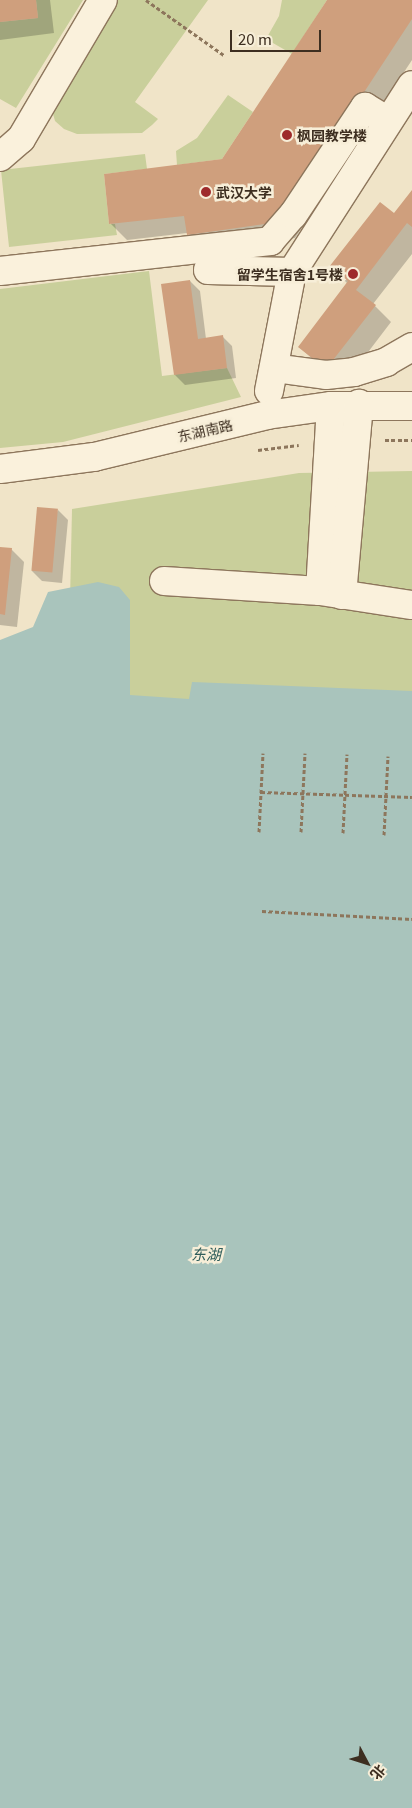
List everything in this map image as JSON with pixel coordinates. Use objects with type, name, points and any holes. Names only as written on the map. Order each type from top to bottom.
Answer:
[{"type":"street","points":[[0,157],[21,139],[102,0]]},
{"type":"street","points":[[412,85],[387,120],[292,272],[272,380],[354,372],[386,362],[412,347]]},
{"type":"street","points":[[0,271],[270,241],[282,230],[365,107],[387,120]]},
{"type":"street","points":[[208,270],[292,272]]},
{"type":"street","points":[[331,593],[359,404]]},
{"type":"street","name":"东湖南路","points":[[0,469],[94,457],[267,415],[359,404],[412,406]]},
{"type":"street","points":[[331,406],[331,593]]},
{"type":"street","points":[[164,580],[331,593],[412,605]]},
{"type":"path","points":[[146,0],[225,56]]},
{"type":"path","points":[[259,832],[262,753]]},
{"type":"path","points":[[302,832],[305,753]]},
{"type":"path","points":[[343,833],[347,754]]},
{"type":"path","points":[[384,835],[388,756]]},
{"type":"path","points":[[261,792],[412,797]]},
{"type":"path","points":[[262,911],[412,919]]},
{"type":"green space","points":[[36,0],[83,0],[16,108],[0,99],[0,22],[38,18]]},
{"type":"green space","points":[[115,0],[208,0],[135,102],[158,119],[142,133],[77,134],[64,129],[55,121],[52,110]]},
{"type":"green space","points":[[282,0],[327,0],[292,54],[266,39],[279,16]]},
{"type":"green space","points":[[228,95],[253,112],[222,159],[177,165],[176,151],[197,138]]},
{"type":"green space","points":[[145,154],[147,169],[104,174],[109,224],[115,224],[117,235],[9,247],[1,170]]},
{"type":"green space","points":[[149,271],[162,376],[227,368],[241,397],[63,442],[0,448],[0,289]]},
{"type":"green space","points":[[412,471],[412,1008],[63,921],[72,509],[299,473]]},
{"type":"water","name":"东湖","points":[[98,582],[119,587],[130,600],[130,695],[189,699],[192,682],[412,691],[412,1808],[0,1808],[0,640],[33,627],[48,592]]},
{"type":"building","points":[[0,0],[36,0],[38,18],[0,22]]},
{"type":"building","name":"枫园教学楼","points":[[327,0],[412,0],[412,19],[279,222],[187,235],[184,216],[109,224],[104,174],[222,159]]},
{"type":"building","name":"留学生宿舍1号楼","points":[[412,190],[412,227],[407,223],[356,290],[376,305],[326,369],[298,347],[348,281],[329,267],[380,202],[394,213]]},
{"type":"building","points":[[190,280],[198,339],[223,335],[227,368],[174,375],[161,284]]},
{"type":"building","points":[[37,507],[58,509],[52,573],[31,571]]},
{"type":"building","points":[[0,547],[12,548],[5,615],[0,614]]},
{"type":"place","name":"枫园教学楼","points":[[287,135]]},
{"type":"place","name":"武汉大学","points":[[206,192]]},
{"type":"place","name":"留学生宿舍1号楼","points":[[353,274]]}]
